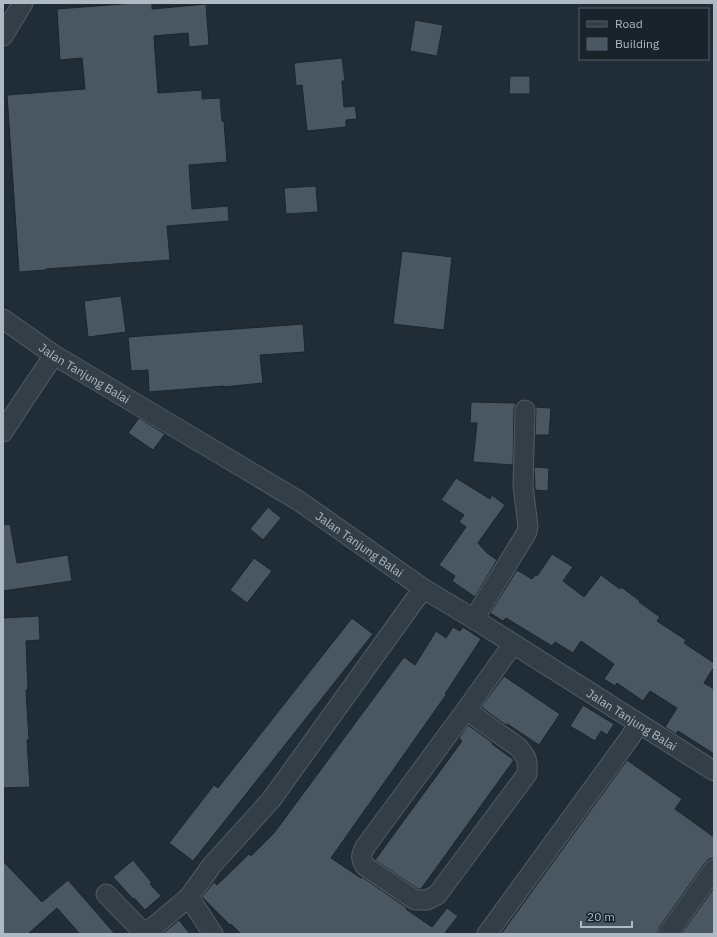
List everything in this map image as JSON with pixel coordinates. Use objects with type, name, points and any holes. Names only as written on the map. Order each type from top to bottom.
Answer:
[{"type":"street","points":[[3,36],[23,3]]},
{"type":"street","name":"Jalan Tanjung Balai","points":[[3,319],[54,355],[298,501],[424,589],[474,618],[638,724],[714,771]]},
{"type":"street","points":[[3,432],[54,355]]},
{"type":"street","points":[[474,618],[527,532],[528,526],[523,486],[525,410]]},
{"type":"street","points":[[106,894],[145,934],[189,897],[212,865],[271,800],[424,589]]},
{"type":"street","points":[[466,710],[518,747],[525,755],[528,762],[527,774],[437,895],[427,900],[415,900],[365,866],[361,860],[361,854],[513,644]]},
{"type":"street","points":[[486,934],[638,724]]},
{"type":"street","points":[[668,934],[714,869]]},
{"type":"street","points":[[189,897],[213,934]]},
{"type":"building","points":[[152,3],[152,9],[206,4],[209,45],[189,47],[188,33],[154,36],[158,93],[202,90],[202,99],[220,98],[222,121],[224,121],[227,162],[189,165],[192,209],[228,206],[229,221],[167,226],[170,260],[19,272],[7,95],[85,89],[82,58],[60,60],[57,9]]},
{"type":"building","points":[[415,20],[443,25],[437,56],[410,51]]},
{"type":"building","points":[[342,58],[345,81],[342,81],[344,107],[355,106],[357,119],[346,120],[346,127],[307,131],[302,85],[296,86],[294,63]]},
{"type":"building","points":[[510,76],[530,76],[530,94],[509,94]]},
{"type":"building","points":[[316,186],[318,212],[286,214],[284,188]]},
{"type":"building","points":[[402,251],[452,257],[444,330],[393,324]]},
{"type":"building","points":[[121,296],[126,332],[88,337],[84,301]]},
{"type":"building","points":[[303,324],[305,352],[260,355],[263,383],[149,392],[148,370],[131,371],[128,337]]},
{"type":"building","points":[[471,402],[516,403],[514,410],[513,465],[473,462],[477,423],[470,423]]},
{"type":"building","points":[[535,407],[551,408],[549,435],[535,435]]},
{"type":"building","points":[[139,418],[165,434],[153,450],[128,433]]},
{"type":"building","points":[[534,467],[549,468],[548,491],[535,490]]},
{"type":"building","points":[[456,478],[490,499],[492,495],[505,505],[478,543],[486,552],[497,560],[475,597],[452,581],[455,576],[439,565],[466,527],[459,522],[464,515],[441,500]]},
{"type":"building","points":[[268,507],[281,518],[263,540],[250,529]]},
{"type":"building","points":[[10,524],[17,563],[68,555],[72,581],[3,591],[3,525]]},
{"type":"building","points":[[552,554],[573,567],[563,581],[584,597],[601,575],[640,601],[639,602],[660,617],[657,621],[686,640],[684,643],[714,663],[714,667],[704,683],[714,689],[714,754],[678,731],[676,734],[665,727],[677,708],[650,691],[643,701],[617,683],[615,686],[604,679],[614,664],[581,641],[573,653],[555,642],[552,646],[506,618],[503,621],[490,613],[517,570],[532,579],[536,574],[537,576]]},
{"type":"building","points":[[254,558],[272,571],[247,603],[230,590]]},
{"type":"building","points":[[39,616],[40,640],[26,641],[28,690],[26,690],[29,740],[27,740],[30,787],[3,788],[3,618]]},
{"type":"building","points":[[352,618],[373,634],[193,861],[169,843],[214,785],[218,788]]},
{"type":"building","points":[[453,627],[460,631],[463,627],[481,639],[445,694],[446,695],[331,858],[361,878],[362,877],[432,927],[447,908],[458,916],[444,934],[241,934],[202,897],[214,882],[217,885],[249,854],[251,856],[274,833],[404,657],[415,665],[436,631],[446,638]]},
{"type":"building","points":[[504,676],[560,714],[539,745],[509,725],[506,725],[481,707]]},
{"type":"building","points":[[583,705],[614,724],[607,735],[601,731],[595,741],[570,726]]},
{"type":"building","points":[[468,725],[514,760],[421,889],[418,889],[375,860],[462,741],[459,738]]},
{"type":"building","points":[[627,760],[682,799],[675,809],[714,837],[714,858],[709,859],[705,863],[659,928],[657,934],[501,934]]},
{"type":"building","points":[[133,860],[152,883],[150,884],[161,896],[145,910],[113,877]]},
{"type":"building","points":[[3,861],[42,902],[68,880],[115,934],[80,934],[57,908],[28,934],[3,934]]},
{"type":"building","points":[[714,888],[714,934],[681,934]]},
{"type":"building","points":[[179,920],[190,934],[162,934]]}]
